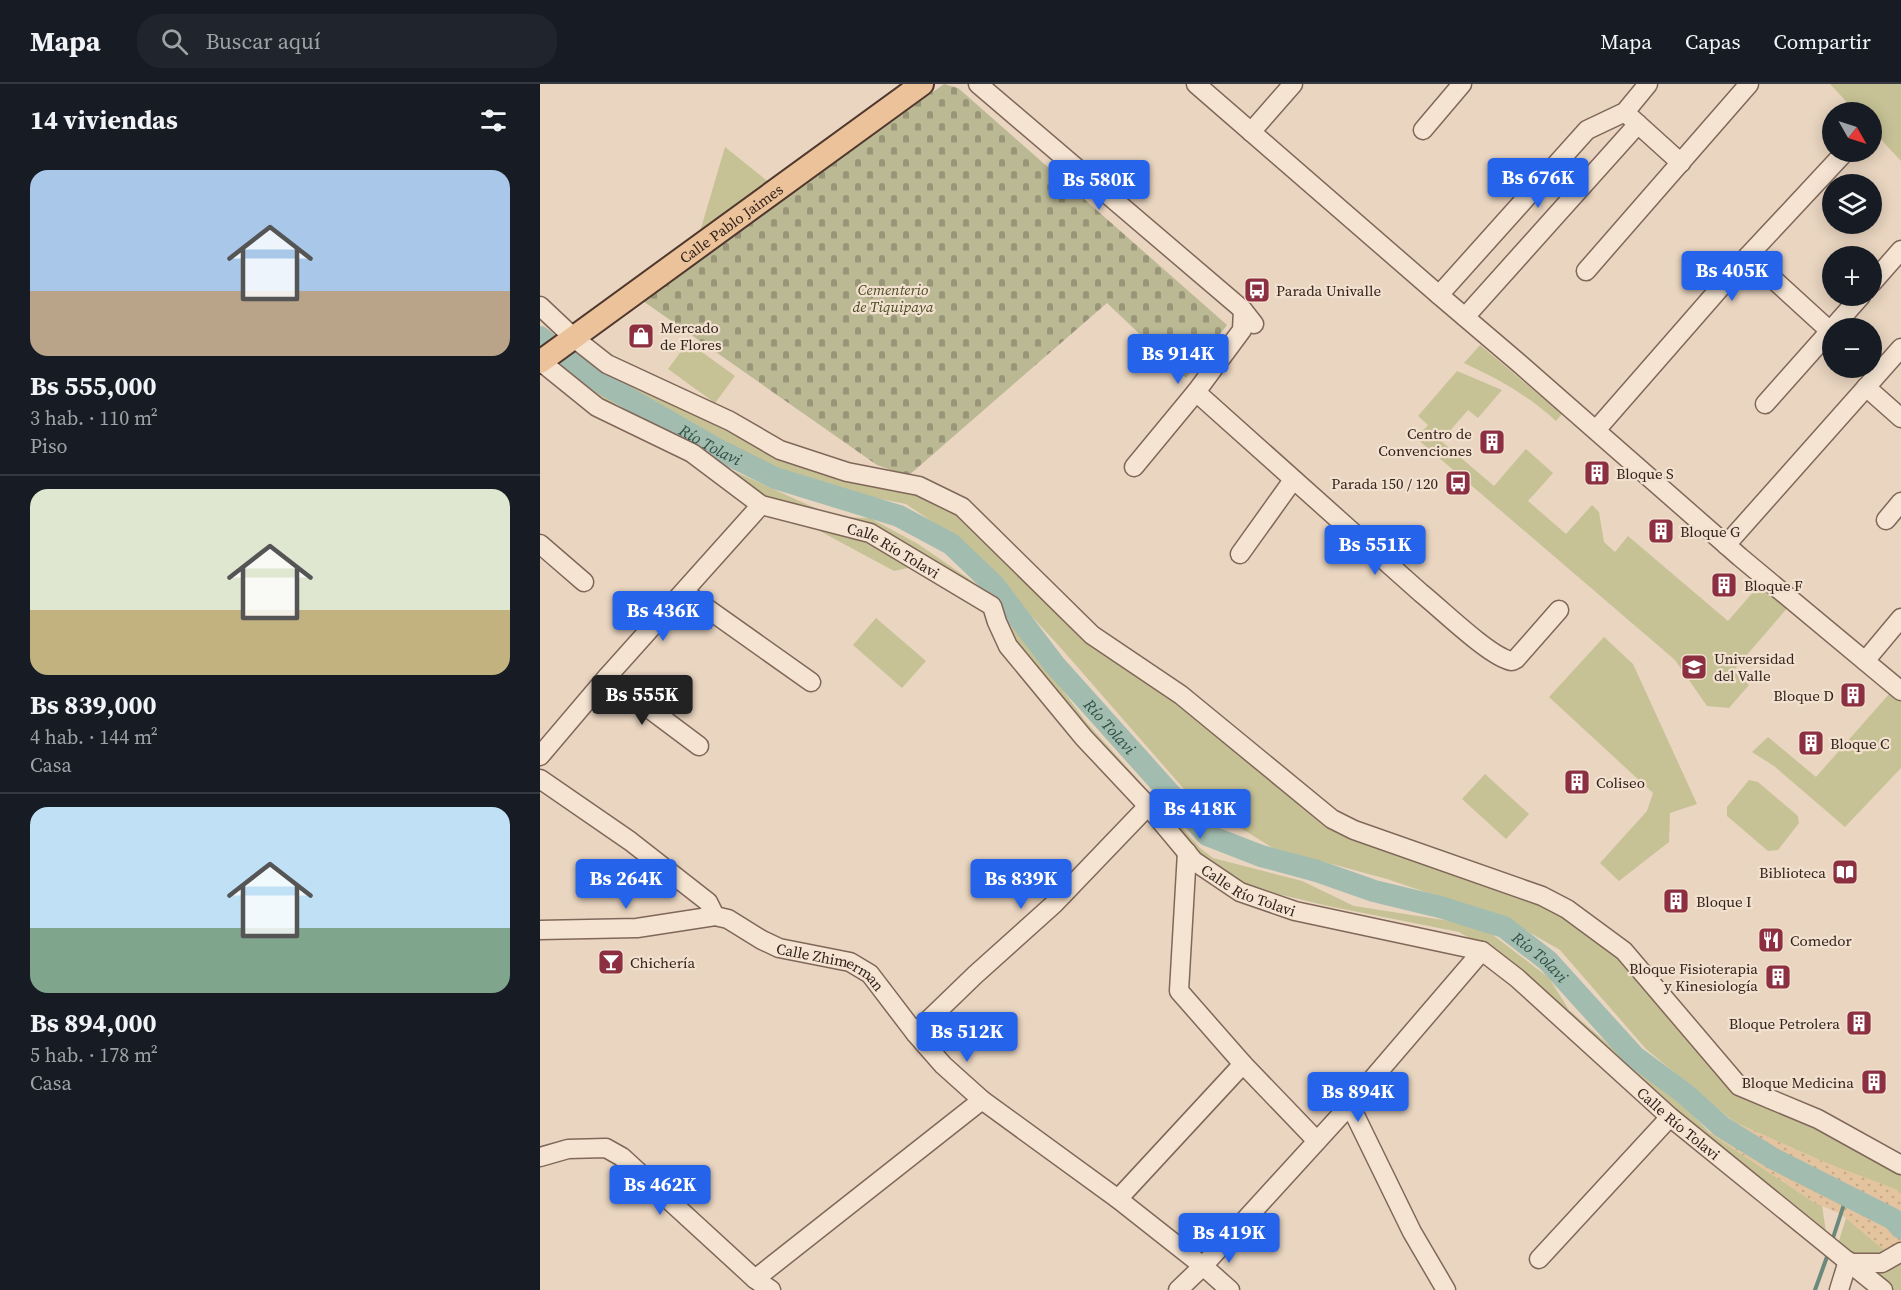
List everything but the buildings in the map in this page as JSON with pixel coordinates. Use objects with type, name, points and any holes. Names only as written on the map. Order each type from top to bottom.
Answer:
[{"type":"main road","name":"Calle Pablo Jaimes","points":[[552,353],[922,84]]},
{"type":"street","points":[[978,84],[1253,317],[1196,392],[1134,467]]},
{"type":"street","points":[[1196,84],[1726,545],[1901,691]]},
{"type":"street","points":[[1251,132],[1293,84]]},
{"type":"street","points":[[1423,130],[1462,84]]},
{"type":"street","points":[[1465,317],[1632,118],[1648,84]]},
{"type":"street","points":[[1586,271],[1749,84]]},
{"type":"street","points":[[1438,295],[1587,130],[1632,118]]},
{"type":"street","points":[[1632,118],[1681,163]]},
{"type":"street","points":[[1596,430],[1748,256],[1836,162]]},
{"type":"street","points":[[1882,272],[1901,250]]},
{"type":"street","points":[[1748,256],[1822,324]]},
{"type":"street","name":"Calle Río Tolavi","points":[[540,306],[552,353],[597,407],[692,453],[761,506],[870,532],[992,606],[1008,646],[1084,738],[1148,806],[1194,861],[1240,892],[1295,911],[1482,951],[1517,978],[1670,1117],[1883,1290]]},
{"type":"street","points":[[1842,318],[1852,306]]},
{"type":"street","points":[[1765,404],[1822,340]]},
{"type":"street","points":[[1726,545],[1901,348]]},
{"type":"street","name":"Calle Río Tolavi","points":[[552,353],[607,363],[730,421],[780,450],[847,472],[919,486],[962,507],[1092,635],[1181,696],[1332,819],[1354,830],[1542,896],[1567,909],[1624,951],[1739,1086],[1818,1119],[1901,1165]]},
{"type":"street","points":[[1866,387],[1901,418]]},
{"type":"street","points":[[1196,392],[1293,480],[1485,647],[1507,660],[1516,659],[1559,610]]},
{"type":"street","points":[[1240,554],[1293,480]]},
{"type":"street","points":[[1886,520],[1901,502]]},
{"type":"street","points":[[540,756],[607,677],[761,506]]},
{"type":"street","points":[[540,544],[584,582]]},
{"type":"street","points":[[684,592],[811,682]]},
{"type":"street","points":[[1865,661],[1901,618]]},
{"type":"street","points":[[607,677],[699,746]]},
{"type":"street","points":[[540,779],[630,841],[708,902],[715,916],[637,928],[540,930]]},
{"type":"street","points":[[915,1033],[1054,904],[1148,806]]},
{"type":"street","points":[[1187,852],[1179,990],[1243,1064],[1317,1141]]},
{"type":"street","name":"Calle Zhimerman","points":[[715,916],[728,919],[779,948],[850,962],[870,974],[915,1033],[943,1065],[982,1100],[1118,1199],[1230,1290]]},
{"type":"street","points":[[1178,1290],[1203,1266],[1350,1105],[1482,951]]},
{"type":"street","points":[[1118,1199],[1243,1064]]},
{"type":"street","points":[[755,1279],[982,1100]]},
{"type":"street","points":[[1350,1105],[1412,1232],[1446,1290]]},
{"type":"street","points":[[1539,1259],[1670,1117]]},
{"type":"street","points":[[540,1157],[568,1149],[606,1148],[622,1157],[755,1279],[771,1290]]},
{"type":"street","points":[[1839,1290],[1848,1261],[1882,1263],[1901,1252]]},
{"type":"shaded area","points":[[1830,84],[1901,84],[1901,161],[1882,141],[1882,102],[1847,102]]},
{"type":"shaded area","points":[[725,147],[771,184],[699,235]]},
{"type":"shaded area","points":[[688,342],[735,376],[715,403],[668,369]]},
{"type":"shaded area","points":[[1480,345],[1562,414],[1556,421],[1512,388],[1464,363]]},
{"type":"shaded area","points":[[571,354],[583,357],[778,457],[921,492],[957,513],[1305,808],[1561,912],[1613,952],[1728,1085],[1820,1127],[1901,1173],[1901,1195],[1897,1190],[1826,1163],[1734,1122],[1646,1049],[1560,950],[1508,920],[1387,879],[1273,848],[1191,797],[1060,647],[964,543],[906,504],[836,490],[777,474],[592,372]]},
{"type":"shaded area","points":[[560,360],[618,406],[659,422],[707,451],[729,469],[835,517],[870,518],[918,544],[994,596],[1086,722],[1200,848],[1213,858],[1302,881],[1354,906],[1450,921],[1489,932],[1549,978],[1569,1010],[1631,1064],[1669,1091],[1710,1133],[1815,1203],[1822,1205],[1827,1239],[1718,1151],[1657,1091],[1624,1068],[1486,948],[1459,932],[1328,906],[1257,889],[1206,865],[1012,642],[1001,618],[930,563],[894,571],[764,501],[600,404],[563,373]]},
{"type":"shaded area","points":[[1457,371],[1502,390],[1478,418],[1468,410],[1441,441],[1494,486],[1526,449],[1553,473],[1528,501],[1566,534],[1592,505],[1599,512],[1604,542],[1615,552],[1628,536],[1728,621],[1761,583],[1789,606],[1733,671],[1749,685],[1729,708],[1707,706],[1675,660],[1416,438],[1428,425],[1418,416]]},
{"type":"shaded area","points":[[876,618],[926,661],[902,688],[853,645]]},
{"type":"shaded area","points":[[1604,637],[1633,664],[1697,804],[1670,813],[1669,842],[1619,881],[1600,863],[1647,811],[1653,793],[1549,697]]},
{"type":"shaded area","points":[[1890,693],[1901,702],[1901,768],[1845,827],[1774,766],[1752,752],[1768,737],[1816,777]]},
{"type":"shaded area","points":[[1485,774],[1529,814],[1506,839],[1462,799]]},
{"type":"shaded area","points":[[1749,780],[1758,782],[1798,816],[1799,823],[1778,850],[1768,851],[1727,816],[1727,807]]},
{"type":"shaded area","points":[[1846,1218],[1901,1264],[1901,1290],[1889,1290],[1838,1244]]},
{"type":"sand","points":[[1734,1122],[1826,1163],[1897,1190],[1901,1195],[1901,1264],[1841,1214],[1815,1203],[1710,1133]]},
{"type":"green space","name":"Cementerio de Tiquipaya","points":[[944,84],[958,88],[1227,325],[1186,378],[1107,303],[908,476],[877,465],[643,301]]},
{"type":"waterway","name":"Río Tolavi","points":[[540,337],[588,375],[715,448],[775,478],[899,516],[951,544],[994,585],[1054,664],[1207,835],[1261,856],[1317,871],[1374,891],[1440,907],[1504,927],[1548,961],[1634,1056],[1684,1093],[1722,1127],[1774,1159],[1893,1219],[1901,1228]]},
{"type":"waterway","points":[[1832,1241],[1847,1195]]},
{"type":"waterway","points":[[1815,1290],[1828,1254]]},
{"type":"place","name":"Parada Univalle","points":[[1257,290]]},
{"type":"place","name":"Mercado de Flores","points":[[641,336]]},
{"type":"place","name":"Centro de Convenciones","points":[[1492,442]]},
{"type":"place","name":"Bloque S","points":[[1597,473]]},
{"type":"place","name":"Parada 150 / 120","points":[[1458,483]]},
{"type":"place","name":"Bloque G","points":[[1661,531]]},
{"type":"place","name":"Bloque F","points":[[1724,585]]},
{"type":"place","name":"Universidad del Valle","points":[[1694,667]]},
{"type":"place","name":"Bloque D","points":[[1853,695]]},
{"type":"place","name":"Bloque C","points":[[1811,743]]},
{"type":"place","name":"Coliseo","points":[[1577,782]]},
{"type":"place","name":"Biblioteca","points":[[1845,872]]},
{"type":"place","name":"Bloque I","points":[[1676,901]]},
{"type":"place","name":"Comedor","points":[[1771,940]]},
{"type":"place","name":"Chichería","points":[[611,962]]},
{"type":"place","name":"Bloque Fisioterapia y Kinesiología","points":[[1778,977]]},
{"type":"place","name":"Bloque Petrolera","points":[[1859,1023]]},
{"type":"place","name":"Bloque Medicina","points":[[1874,1082]]}]
